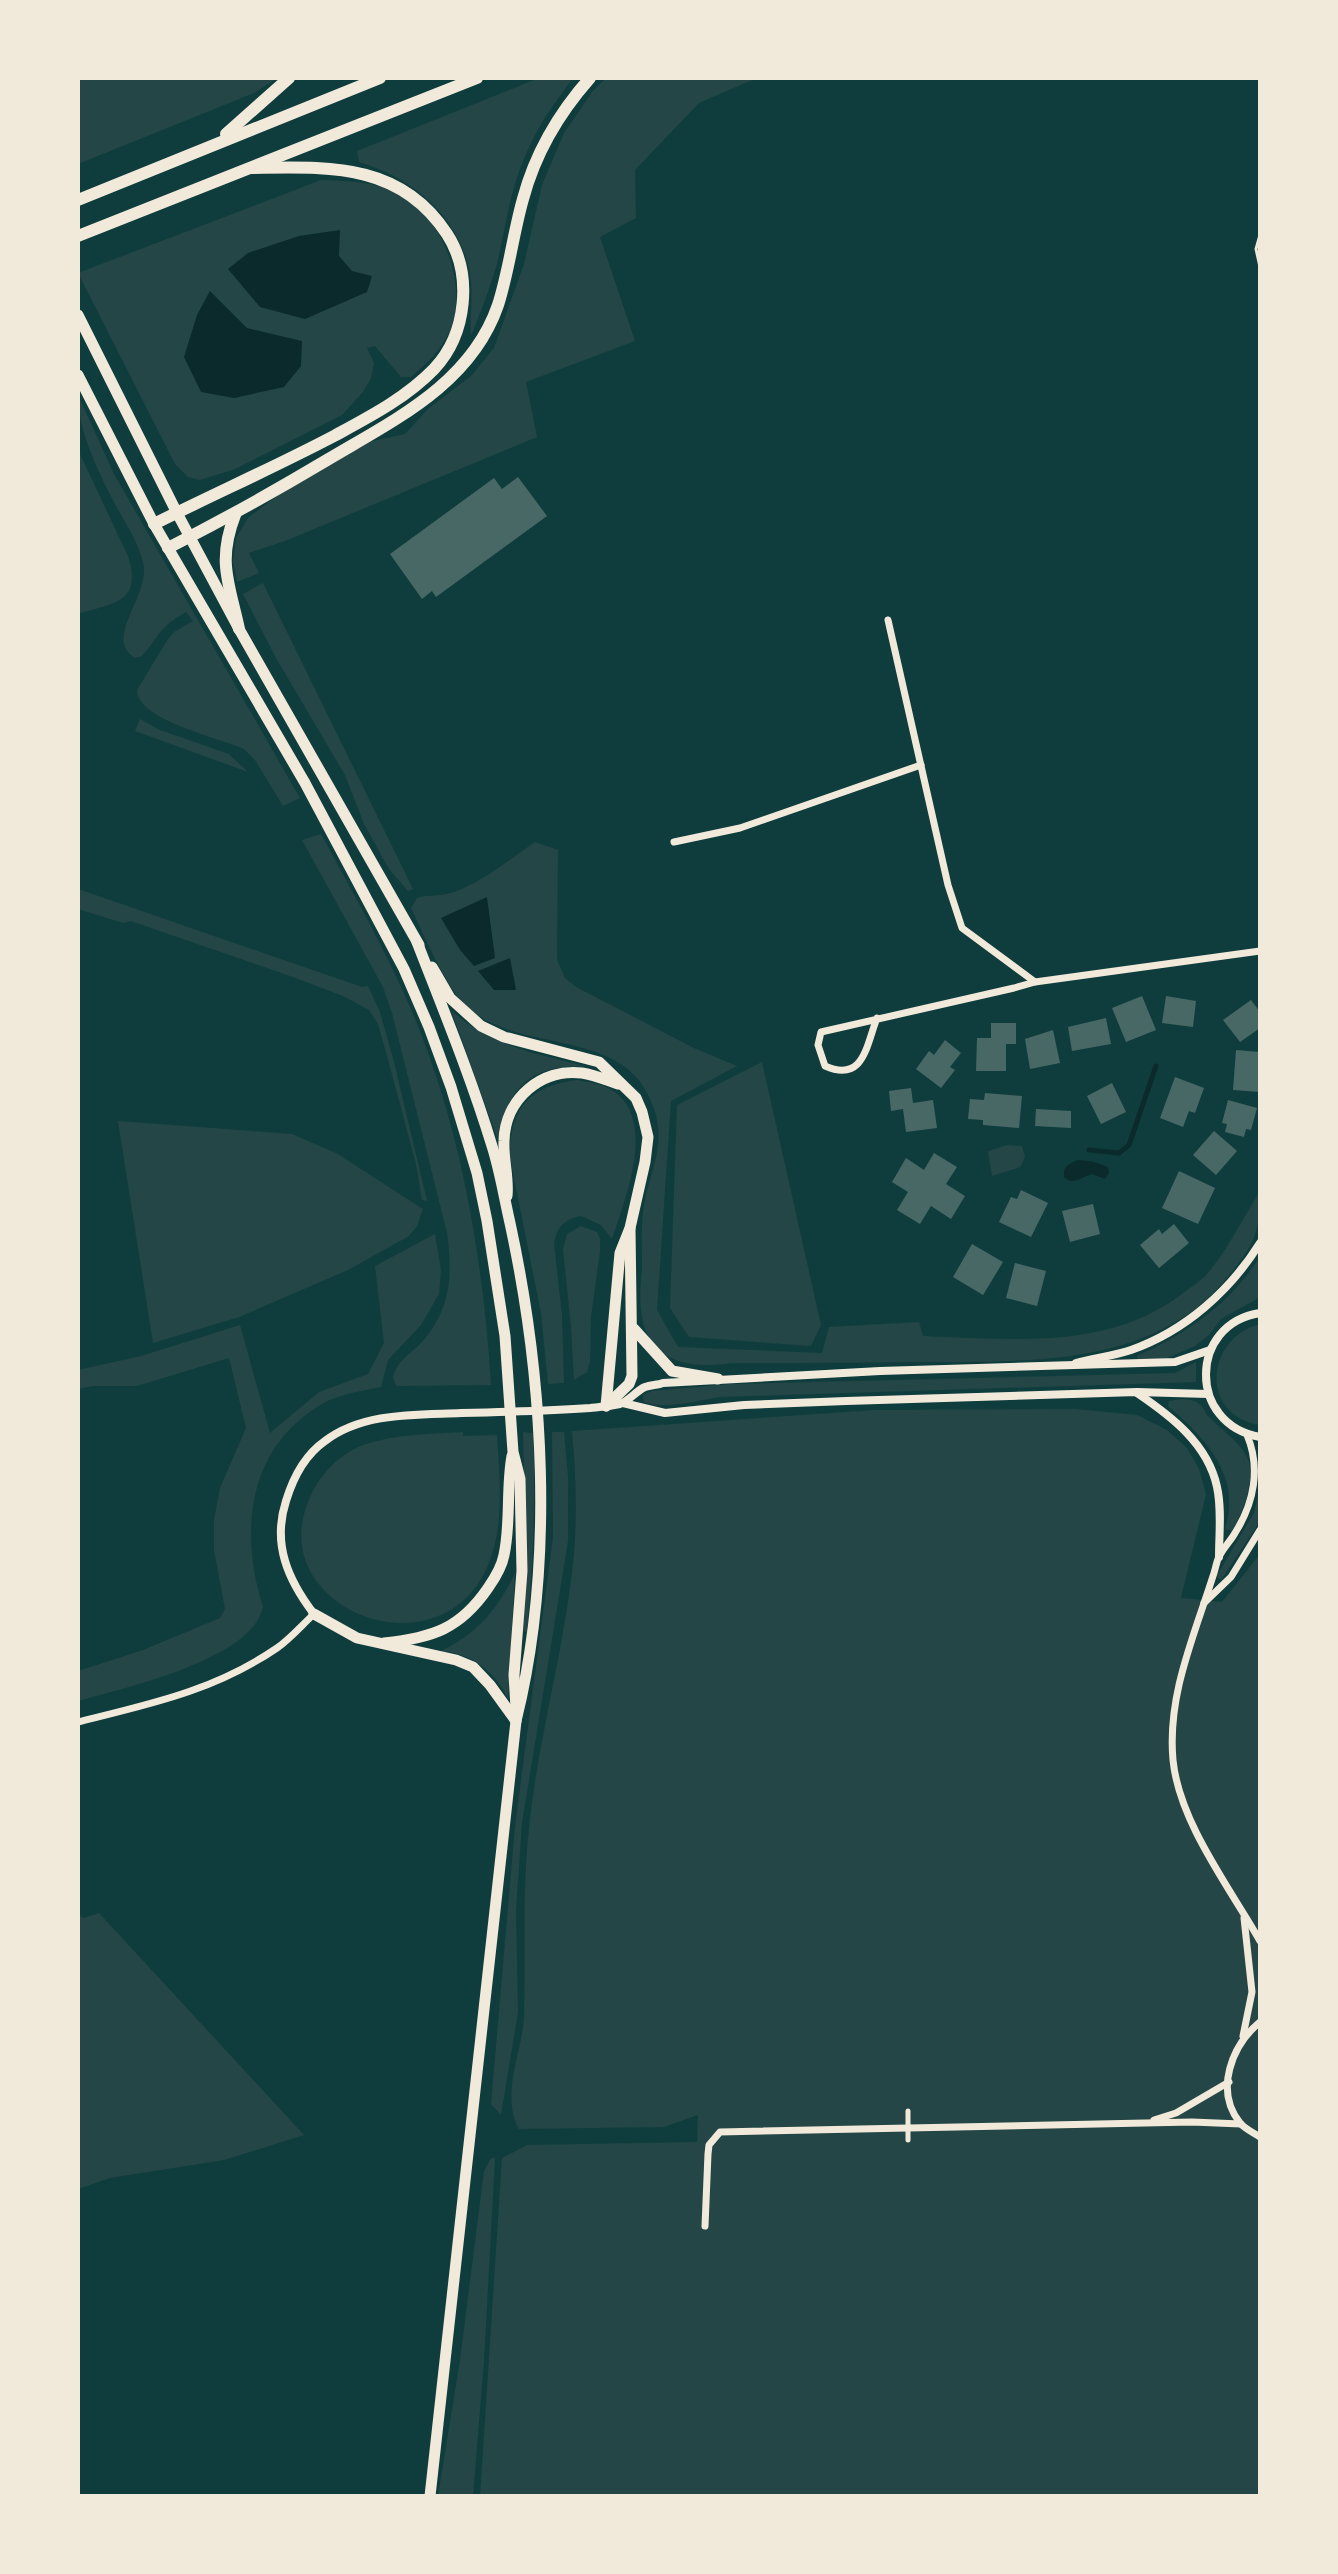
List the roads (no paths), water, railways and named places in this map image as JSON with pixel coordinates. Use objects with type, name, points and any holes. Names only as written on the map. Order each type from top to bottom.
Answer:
[{"type":"highway","points":[[217,142],[289,78]]},
{"type":"highway","points":[[78,200],[380,78]]},
{"type":"highway","points":[[78,236],[477,78]]},
{"type":"highway","points":[[168,548],[235,515],[427,399],[468,360],[485,335],[497,306],[523,198],[537,161],[553,126],[590,78]]},
{"type":"highway","points":[[154,524],[366,419],[415,387],[437,367],[449,349],[457,328],[463,305],[459,262],[449,236],[417,198],[397,185],[370,175],[339,169],[252,168]]},
{"type":"highway","points":[[235,515],[224,548],[224,561],[239,629]]},
{"type":"main road","points":[[78,315],[239,629],[450,998],[481,1026],[504,1037],[599,1062],[636,1098],[648,1137],[630,1228],[620,1253],[606,1406]]},
{"type":"main road","points":[[78,375],[154,524],[305,783],[404,969],[429,1027],[473,1159],[487,1221],[505,1336],[513,1452],[520,1479],[522,1571],[514,1675],[516,1721]]},
{"type":"main road","points":[[417,942],[493,1148],[506,1206],[528,1327],[538,1423],[540,1500],[540,1545],[527,1677],[516,1721],[430,2496]]},
{"type":"main road","points":[[506,1206],[509,1183],[504,1138],[515,1104],[525,1090],[541,1079],[570,1073],[595,1075],[626,1087]]},
{"type":"main road","points":[[606,1406],[629,1384],[632,1376],[630,1228]]},
{"type":"main road","points":[[633,1328],[672,1371],[718,1379]]},
{"type":"main road","points":[[384,1643],[417,1640],[445,1630],[464,1617],[495,1578],[504,1556],[508,1480],[513,1452]]},
{"type":"main road","points":[[314,1614],[357,1638],[456,1660],[473,1667],[516,1721]]},
{"type":"street","points":[[888,620],[948,885],[962,928],[1035,982]]},
{"type":"street","points":[[674,842],[740,828],[921,765]]},
{"type":"street","points":[[877,1018],[868,1048],[859,1063],[848,1072],[825,1066],[818,1045],[821,1032],[877,1018],[1035,982],[1260,951]]},
{"type":"street","points":[[1055,1368],[1131,1350],[1171,1331],[1210,1304],[1243,1270],[1260,1243]]},
{"type":"street","points":[[1259,1311],[1237,1320],[1221,1333],[1210,1350],[1205,1370],[1208,1394],[1215,1409],[1229,1425],[1247,1435],[1260,1437]]},
{"type":"street","points":[[623,1403],[646,1387],[718,1379],[1175,1362],[1210,1350]]},
{"type":"street","points":[[78,1722],[185,1695],[223,1680],[279,1647],[314,1614],[294,1589],[284,1560],[281,1534],[284,1506],[293,1480],[308,1458],[335,1435],[369,1422],[417,1415],[589,1408],[623,1403],[665,1413],[744,1405],[1137,1392],[1208,1394]]},
{"type":"street","points":[[1137,1392],[1160,1408],[1204,1453],[1218,1490],[1219,1557]]},
{"type":"street","points":[[1247,1435],[1253,1449],[1253,1497],[1237,1531],[1219,1557],[1202,1605],[1178,1689],[1172,1722],[1173,1762],[1195,1830],[1260,1941]]},
{"type":"street","points":[[1202,1605],[1231,1577],[1260,1530]]},
{"type":"street","points":[[1243,1912],[1252,1992],[1243,2038]]},
{"type":"street","points":[[1260,2022],[1243,2038],[1234,2053],[1229,2082],[1229,2095],[1241,2124],[1260,2137]]},
{"type":"street","points":[[1144,2123],[1176,2113],[1229,2082]]},
{"type":"street","points":[[908,2111],[908,2140]]},
{"type":"street","points":[[705,2226],[709,2145],[720,2132],[1144,2123],[1241,2124]]},
{"type":"lane","points":[[1260,235],[1256,249],[1260,267]]},
{"type":"waterway","points":[[1089,1150],[1119,1153],[1129,1145],[1156,1066]]}]
